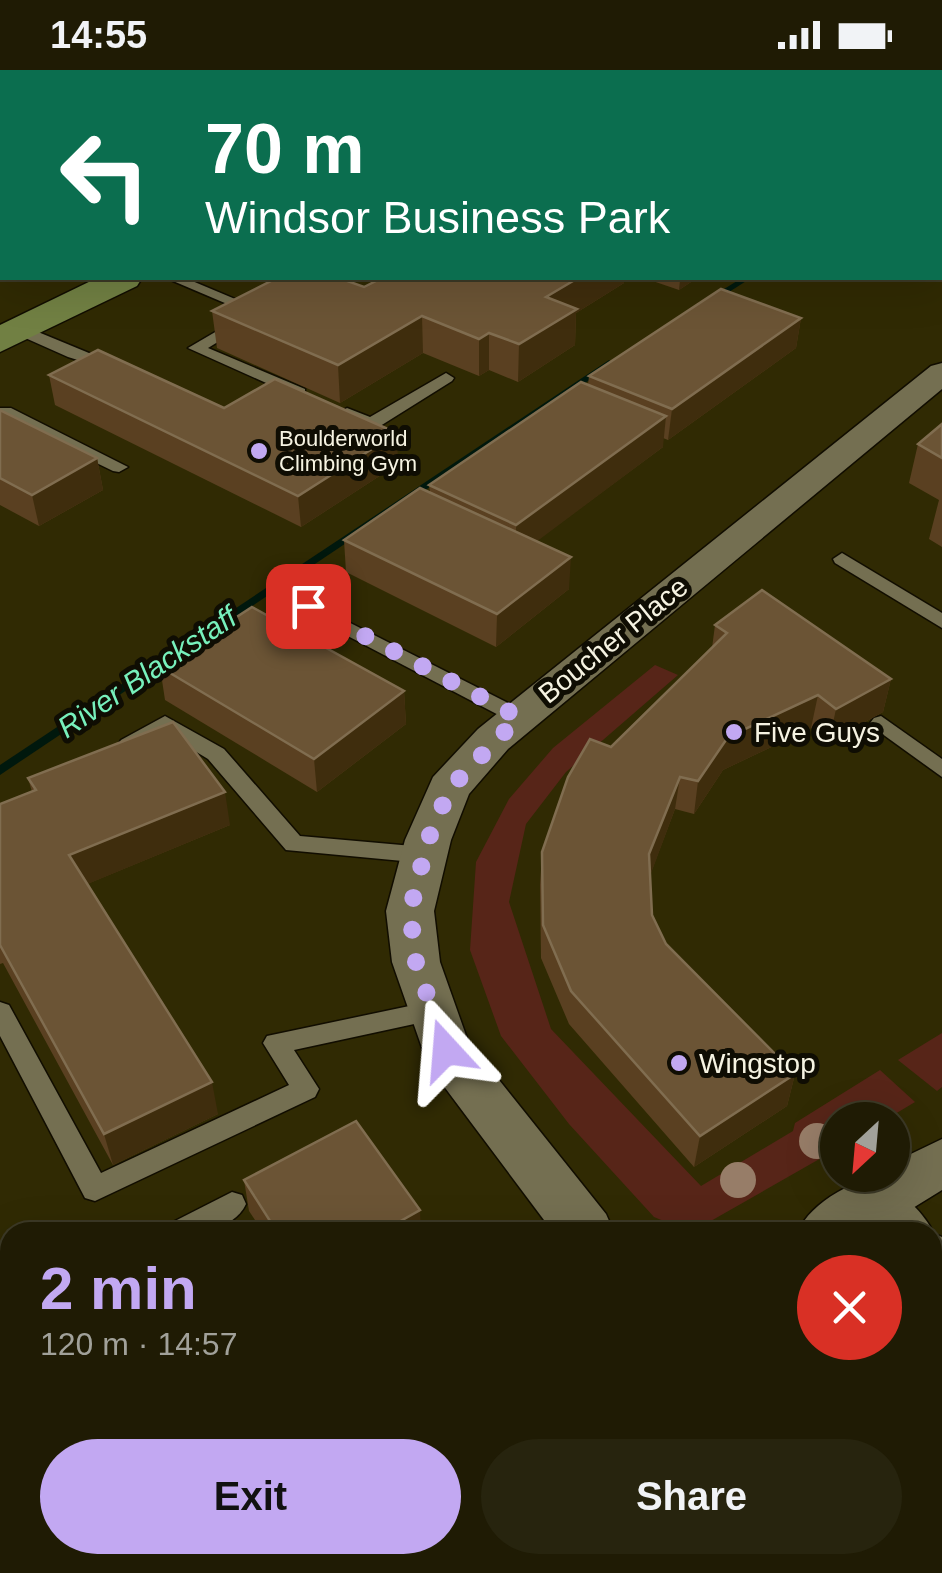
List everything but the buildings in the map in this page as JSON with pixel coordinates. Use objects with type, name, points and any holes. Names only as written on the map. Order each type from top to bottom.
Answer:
[{"type":"street","points":[[10,335],[120,280]]},
{"type":"street","name":"Boucher Place","points":[[578,1222],[446,1050],[416,962],[410,911],[424,856],[450,788],[519,717],[942,373]]},
{"type":"street","points":[[874,1222],[902,1216],[942,1162]]},
{"type":"lane","points":[[180,280],[268,308],[196,348],[372,424],[446,378]]},
{"type":"lane","points":[[10,335],[120,368]]},
{"type":"lane","points":[[0,414],[6,412],[119,468]]},
{"type":"lane","points":[[842,559],[942,622]]},
{"type":"lane","points":[[308,606],[519,717]]},
{"type":"lane","points":[[881,722],[942,770]]},
{"type":"lane","points":[[114,753],[165,723],[216,754],[294,844],[424,856]]},
{"type":"lane","points":[[0,1012],[95,1190],[306,1089],[276,1044],[433,1011]]},
{"type":"lane","points":[[199,1222],[232,1204]]},
{"type":"shaded area","points":[[0,280],[942,280],[942,1222],[0,1222]]},
{"type":"shaded area","points":[[655,665],[678,675],[566,772],[526,824],[509,902],[551,1029],[701,1186],[793,1131],[795,1123],[820,1107],[820,1159],[709,1222],[666,1222],[654,1217],[569,1124],[501,1036],[470,950],[476,862],[509,799],[553,748]]},
{"type":"shaded area","points":[[942,1033],[942,1087],[937,1091],[898,1060]]},
{"type":"shaded area","points":[[880,1070],[915,1102],[910,1105],[829,1102]]},
{"type":"waterway","name":"River Blackstaff","points":[[715,297],[744,280]]},
{"type":"waterway","name":"River Blackstaff","points":[[0,771],[609,363]]},
{"type":"place","name":"Boulderworld Climbing Gym","points":[[259,451]]},
{"type":"place","name":"Five Guys","points":[[734,732]]},
{"type":"place","name":"Wingstop","points":[[679,1063]]},
{"type":"route","points":[[308,606],[519,717],[493,739],[450,788],[428,840],[410,911],[416,962],[446,1050]]}]
